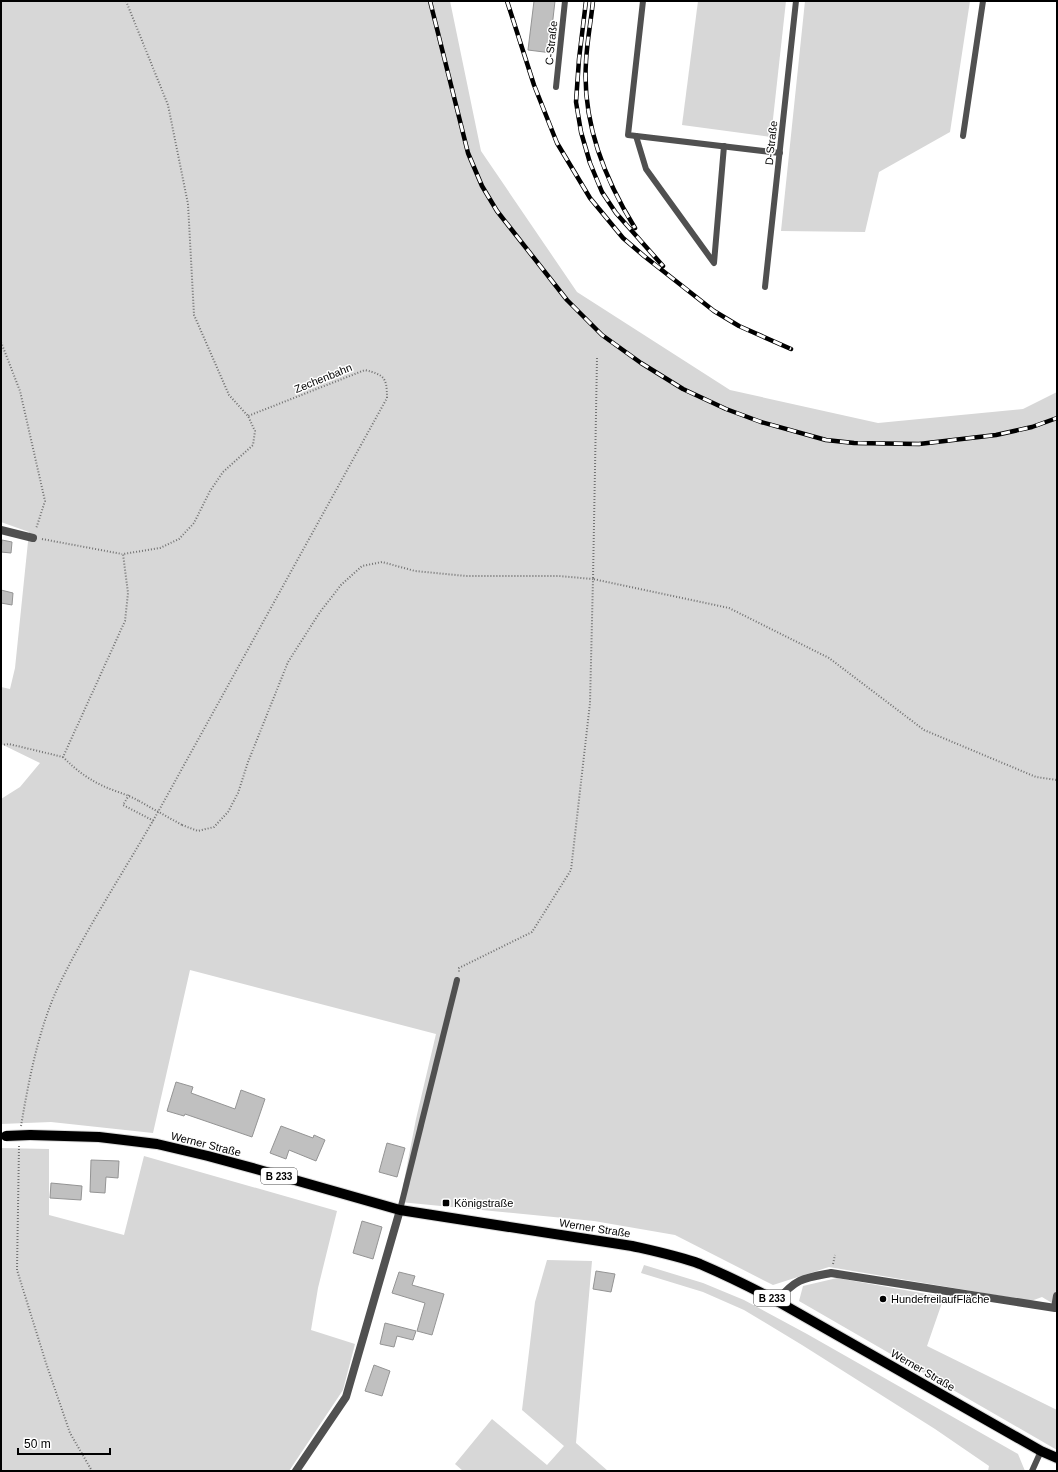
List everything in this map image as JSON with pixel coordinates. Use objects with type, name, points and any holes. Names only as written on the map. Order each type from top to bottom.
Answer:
[{"type":"main road","name":"Werner Straße","points":[[3,1136],[30,1135],[99,1137],[173,1148],[256,1169],[400,1210],[660,1252],[699,1264],[736,1280],[777,1301],[1041,1451],[1057,1458]]},
{"type":"street","points":[[1,530],[33,538]]},
{"type":"street","points":[[296,1471],[346,1398],[400,1210]]},
{"type":"street","points":[[777,1301],[787,1289],[801,1279],[831,1273],[1055,1308],[1057,1296]]},
{"type":"lane","name":"C-Straße","points":[[556,87],[565,1]]},
{"type":"lane","points":[[643,1],[628,135],[780,153]]},
{"type":"lane","name":"D-Straße","points":[[764,287],[796,1]]},
{"type":"lane","points":[[963,136],[983,1]]},
{"type":"lane","points":[[636,136],[646,170],[714,263],[724,146]]},
{"type":"lane","points":[[400,1210],[457,980]]},
{"type":"lane","points":[[1032,1471],[1041,1451]]},
{"type":"path","points":[[1,342],[20,391],[45,501],[33,538],[123,554],[160,548],[179,539],[194,523],[210,491],[223,472],[253,445],[255,432],[248,416],[229,395],[194,316],[188,204],[168,105],[126,1]]},
{"type":"path","points":[[457,980],[459,968],[532,932],[571,870],[590,703],[597,358]]},
{"type":"path","name":"Zechenbahn","points":[[154,821],[387,398],[387,384],[379,374],[364,370],[248,416]]},
{"type":"path","points":[[63,757],[125,621],[128,593],[123,554]]},
{"type":"path","points":[[1,745],[9,744],[63,757],[79,773],[102,786],[128,795],[182,825],[198,831],[214,827],[228,812],[238,792],[248,762],[288,662],[320,612],[341,586],[362,566],[382,562],[415,571],[466,576],[560,576],[592,579],[729,608],[830,658],[924,730],[1036,777],[1057,780]]},
{"type":"path","points":[[20,1127],[28,1081],[42,1031],[59,985],[91,927],[154,821],[123,805],[128,795]]},
{"type":"path","points":[[18,1158],[17,1270],[70,1433],[92,1471]]},
{"type":"shaded area","points":[[1,1],[450,1],[481,151],[577,292],[730,390],[878,423],[1023,409],[1057,392],[1057,1306],[1042,1297],[1031,1301],[829,1267],[773,1285],[675,1235],[594,1221],[400,1202],[416,1119],[436,1034],[190,970],[153,1133],[51,1122],[1,1124],[1,799],[20,787],[40,763],[1,744],[1,687],[10,689],[15,668],[29,532],[1,522]]},
{"type":"shaded area","points":[[698,1],[786,1],[771,137],[682,125]]},
{"type":"shaded area","points":[[805,1],[970,1],[950,132],[879,172],[865,232],[781,231]]},
{"type":"shaded area","points":[[1,1148],[49,1149],[49,1215],[124,1235],[144,1156],[337,1211],[318,1288],[311,1330],[355,1344],[343,1390],[289,1471],[1,1471]]},
{"type":"shaded area","points":[[547,1260],[592,1261],[576,1443],[608,1471],[463,1471],[455,1464],[492,1419],[547,1465],[564,1446],[522,1410],[535,1302]]},
{"type":"shaded area","points":[[644,1265],[703,1283],[744,1300],[807,1334],[1018,1454],[1025,1471],[988,1471],[989,1466],[935,1429],[744,1310],[703,1292],[641,1273]]},
{"type":"shaded area","points":[[837,1278],[944,1297],[927,1346],[1057,1410],[1057,1450],[799,1301],[803,1286]]},
{"type":"building","points":[[534,1],[555,1],[551,36],[554,36],[552,53],[528,50]]},
{"type":"building","points":[[2,540],[12,542],[11,553],[1,552]]},
{"type":"building","points":[[1,590],[13,593],[12,605],[1,603]]},
{"type":"building","points":[[176,1082],[193,1087],[191,1093],[235,1109],[241,1090],[265,1099],[252,1137],[185,1114],[184,1116],[167,1111]]},
{"type":"building","points":[[281,1126],[313,1138],[314,1135],[325,1140],[316,1161],[289,1150],[286,1159],[270,1153]]},
{"type":"building","points":[[387,1143],[405,1148],[397,1177],[379,1172]]},
{"type":"building","points":[[91,1160],[119,1161],[118,1178],[106,1177],[105,1193],[90,1192]]},
{"type":"building","points":[[51,1183],[82,1186],[81,1200],[50,1198]]},
{"type":"building","points":[[362,1221],[382,1227],[373,1259],[353,1253]]},
{"type":"building","points":[[596,1271],[615,1274],[611,1292],[593,1289]]},
{"type":"building","points":[[399,1272],[415,1276],[412,1285],[444,1294],[432,1335],[417,1331],[425,1303],[392,1293]]},
{"type":"building","points":[[385,1323],[416,1331],[413,1340],[397,1336],[394,1347],[380,1344]]},
{"type":"building","points":[[374,1365],[390,1371],[382,1396],[365,1391]]},
{"type":"railway","points":[[430,1],[468,153],[482,186],[497,211],[567,300],[602,335],[641,363],[683,389],[726,409],[761,422],[826,440],[854,443],[919,444],[996,435],[1032,427],[1057,418]]},
{"type":"railway","points":[[507,1],[534,85],[557,143],[590,198],[623,238],[714,311],[739,326],[791,349]]},
{"type":"railway","points":[[586,1],[579,59],[576,102],[581,132],[590,163],[602,192],[616,213],[663,266]]},
{"type":"railway","points":[[593,1],[587,54],[586,84],[588,106],[597,148],[605,169],[635,228]]},
{"type":"place","name":"Königstraße","points":[[446,1203]]},
{"type":"place","name":"HundefreilaufFläche","points":[[883,1299]]}]
